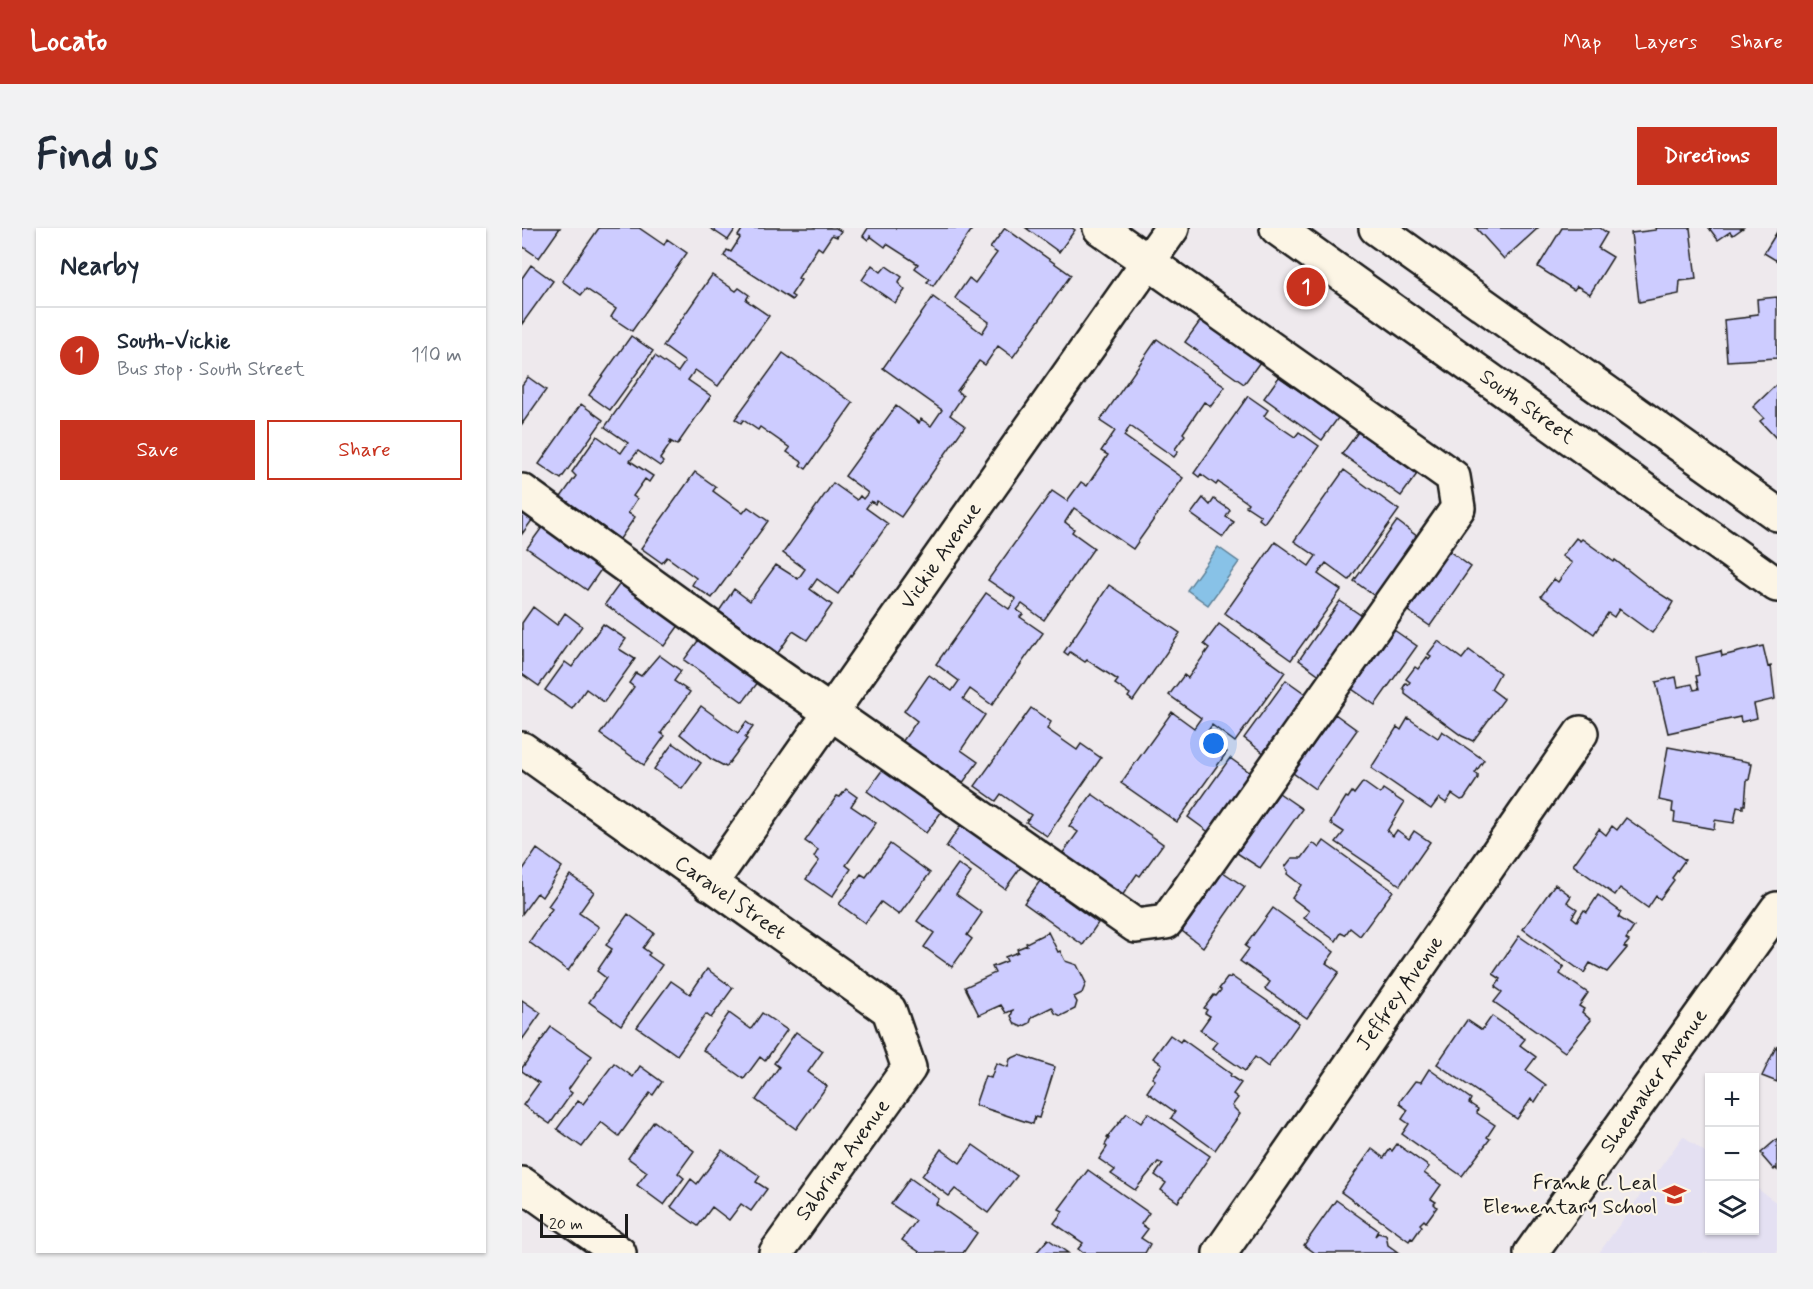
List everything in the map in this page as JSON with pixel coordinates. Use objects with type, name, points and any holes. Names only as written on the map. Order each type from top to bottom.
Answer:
[{"type":"street","points":[[522,491],[771,671],[1136,926],[1166,921],[1458,508],[1453,477],[1100,228]]},
{"type":"street","name":"Vickie Avenue","points":[[710,884],[1172,228]]},
{"type":"street","name":"South Street","points":[[1276,228],[1777,585]]},
{"type":"street","points":[[1376,228],[1777,514]]},
{"type":"street","name":"Jeffrey Avenue","points":[[1220,1253],[1581,733]]},
{"type":"street","name":"Caravel Street","points":[[522,749],[889,1010],[909,1068]]},
{"type":"street","name":"Shoemaker Avenue","points":[[1531,1253],[1777,909]]},
{"type":"street","name":"Sabrina Avenue","points":[[776,1253],[909,1068]]},
{"type":"street","points":[[522,1184],[618,1253]]},
{"type":"shaded area","name":"Frank C. Leal Elementary School","points":[[1683,1136],[1705,1152],[1705,1235],[1759,1235],[1759,1190],[1777,1203],[1777,1253],[1599,1253]]},
{"type":"water","points":[[1218,547],[1239,562],[1208,605],[1187,590]]},
{"type":"building","points":[[522,228],[560,228],[539,258],[522,246]]},
{"type":"building","points":[[599,228],[639,228],[664,245],[667,239],[687,253],[632,331],[611,317],[616,309],[586,289],[581,295],[562,281]]},
{"type":"building","points":[[710,228],[736,228],[728,240]]},
{"type":"building","points":[[743,228],[836,228],[841,231],[837,237],[832,235],[822,250],[818,247],[798,278],[801,280],[791,295],[794,297],[792,300],[724,256],[727,250],[731,252]]},
{"type":"building","points":[[868,228],[973,228],[933,286],[927,282],[930,279],[915,268],[918,264],[887,244],[885,247],[870,236],[868,240],[863,236]]},
{"type":"building","points":[[1005,228],[1071,275],[1013,357],[998,346],[985,365],[979,361],[957,391],[963,396],[950,415],[965,426],[901,517],[877,501],[875,504],[871,501],[866,508],[888,524],[838,594],[817,579],[810,589],[832,605],[807,640],[793,631],[778,653],[719,611],[734,589],[750,601],[776,565],[798,579],[805,569],[783,553],[833,483],[857,500],[860,496],[863,499],[868,493],[845,476],[896,406],[919,423],[921,419],[931,426],[942,410],[883,368],[933,297],[982,333],[989,322],[955,298],[969,278],[975,283],[997,253],[990,248]]},
{"type":"building","points":[[1026,228],[1072,228],[1075,230],[1059,252]]},
{"type":"building","points":[[1476,228],[1538,228],[1504,259]]},
{"type":"building","points":[[1562,228],[1600,228],[1607,233],[1598,248],[1613,257],[1590,294],[1577,286],[1574,290],[1538,267]]},
{"type":"building","points":[[1655,228],[1690,228],[1696,279],[1680,281],[1679,294],[1639,302],[1631,233],[1656,230]]},
{"type":"building","points":[[1709,228],[1743,228],[1733,235],[1730,232],[1718,240]]},
{"type":"building","points":[[1777,232],[1777,261],[1764,253]]},
{"type":"building","points":[[531,265],[553,281],[522,324],[522,278]]},
{"type":"building","points":[[872,265],[881,272],[886,266],[902,277],[898,283],[905,290],[895,303],[862,280]]},
{"type":"building","points":[[712,275],[736,291],[739,288],[749,295],[746,300],[769,316],[718,386],[695,370],[688,380],[711,396],[677,445],[670,441],[671,443],[660,459],[663,462],[660,466],[638,451],[630,461],[653,476],[649,482],[645,479],[633,496],[637,499],[628,513],[635,517],[620,539],[561,497],[576,476],[572,472],[597,436],[621,453],[628,443],[605,427],[655,356],[678,372],[685,362],[663,346]]},
{"type":"building","points":[[1777,297],[1777,358],[1727,361],[1724,320],[1758,314],[1757,299]]},
{"type":"building","points":[[1201,320],[1260,362],[1244,384],[1185,342]]},
{"type":"building","points":[[631,336],[653,351],[610,410],[589,395]]},
{"type":"building","points":[[1157,339],[1225,387],[1211,406],[1204,402],[1183,433],[1185,435],[1175,449],[1178,452],[1174,457],[1130,426],[1124,436],[1183,478],[1133,549],[1074,508],[1065,522],[1074,529],[1072,532],[1094,548],[1044,620],[1022,604],[1017,610],[1023,614],[1020,617],[1043,633],[992,705],[970,689],[963,699],[985,715],[961,750],[978,762],[962,784],[902,742],[917,721],[904,711],[929,675],[952,691],[959,681],[936,664],[986,593],[1009,609],[1016,599],[988,580],[1052,491],[1067,501],[1081,482],[1087,486],[1108,455],[1101,451],[1115,431],[1100,421]]},
{"type":"building","points":[[783,353],[853,403],[806,469],[800,465],[802,462],[787,452],[790,448],[760,427],[758,430],[743,420],[741,423],[735,419]]},
{"type":"building","points":[[528,377],[546,390],[522,424],[522,385]]},
{"type":"building","points":[[1279,377],[1338,418],[1322,440],[1264,398]]},
{"type":"building","points":[[1777,384],[1777,439],[1760,421],[1764,418],[1753,407]]},
{"type":"building","points":[[1248,396],[1268,410],[1264,416],[1295,437],[1299,432],[1319,446],[1264,523],[1259,519],[1261,516],[1246,506],[1248,503],[1218,482],[1216,485],[1201,474],[1199,477],[1194,473]]},
{"type":"building","points":[[581,404],[603,420],[561,479],[539,464]]},
{"type":"building","points":[[1358,432],[1417,474],[1401,496],[1342,454]]},
{"type":"building","points":[[1344,470],[1399,510],[1349,580],[1326,563],[1318,574],[1341,590],[1291,660],[1225,613],[1275,542],[1309,566],[1316,556],[1294,541]]},
{"type":"building","points":[[695,472],[716,487],[713,491],[743,513],[748,507],[768,521],[712,598],[692,585],[696,578],[667,557],[662,563],[641,548]]},
{"type":"building","points":[[1203,498],[1210,505],[1214,499],[1230,510],[1226,517],[1234,522],[1223,537],[1191,514]]},
{"type":"building","points":[[522,511],[533,519],[522,534]]},
{"type":"building","points":[[1397,521],[1418,537],[1376,597],[1354,581]]},
{"type":"building","points":[[543,526],[602,568],[587,590],[527,548]]},
{"type":"building","points":[[1576,538],[1580,541],[1582,539],[1614,562],[1615,560],[1673,602],[1652,633],[1619,609],[1614,617],[1608,613],[1594,634],[1541,596],[1554,579],[1558,582],[1572,563],[1562,556]]},
{"type":"building","points":[[1449,551],[1471,567],[1430,626],[1408,611]]},
{"type":"building","points":[[621,582],[680,624],[664,646],[605,604]]},
{"type":"building","points":[[1109,585],[1180,633],[1133,701],[1128,697],[1130,694],[1115,684],[1118,680],[1087,660],[1085,662],[1070,652],[1068,655],[1064,652]]},
{"type":"building","points":[[1340,601],[1362,616],[1321,676],[1299,660]]},
{"type":"building","points":[[533,607],[557,625],[565,613],[582,626],[539,686],[522,674],[522,623]]},
{"type":"building","points":[[603,624],[626,639],[619,649],[635,659],[604,702],[586,689],[572,709],[545,690],[565,662],[572,667]]},
{"type":"building","points":[[1219,624],[1285,672],[1235,742],[1212,725],[1204,736],[1227,752],[1177,822],[1121,783],[1172,712],[1194,728],[1201,718],[1169,695],[1184,675],[1188,678],[1209,648],[1204,644]]},
{"type":"building","points":[[1394,630],[1417,646],[1375,705],[1352,689]]},
{"type":"building","points":[[700,638],[759,681],[743,702],[684,660]]},
{"type":"building","points":[[1438,641],[1462,659],[1469,650],[1500,673],[1491,689],[1504,699],[1473,741],[1462,736],[1405,694],[1403,688],[1406,683],[1408,685],[1410,682],[1406,679],[1415,667],[1418,669],[1427,657],[1429,659],[1431,656],[1428,654]]},
{"type":"building","points":[[1763,646],[1768,667],[1771,666],[1775,699],[1754,704],[1757,718],[1741,722],[1740,717],[1668,733],[1656,682],[1676,677],[1678,687],[1692,684],[1694,690],[1699,689],[1696,657],[1721,651],[1722,656]]},
{"type":"building","points":[[659,655],[681,671],[674,681],[690,692],[661,733],[665,736],[644,765],[600,734],[634,687],[629,683],[636,673],[641,676]]},
{"type":"building","points":[[1286,680],[1307,695],[1265,754],[1244,738]]},
{"type":"building","points":[[701,706],[738,733],[746,722],[753,727],[726,767],[711,759],[680,734]]},
{"type":"building","points":[[1031,708],[1051,722],[1047,729],[1077,750],[1081,744],[1101,758],[1047,836],[1026,822],[1031,815],[1001,794],[996,801],[975,786]]},
{"type":"building","points":[[1335,714],[1357,730],[1315,789],[1293,773]]},
{"type":"building","points":[[1408,718],[1438,738],[1442,731],[1484,760],[1475,773],[1478,778],[1464,799],[1461,800],[1452,794],[1446,803],[1439,798],[1431,809],[1371,768],[1397,727],[1401,730]]},
{"type":"building","points":[[673,743],[701,763],[682,789],[654,769]]},
{"type":"building","points":[[1668,747],[1752,764],[1749,780],[1747,780],[1745,805],[1743,808],[1737,807],[1734,823],[1715,820],[1714,829],[1674,822],[1673,803],[1659,800]]},
{"type":"building","points":[[1230,758],[1252,774],[1210,833],[1188,817]]},
{"type":"building","points":[[883,769],[942,811],[926,833],[867,791]]},
{"type":"building","points":[[1363,782],[1380,794],[1383,789],[1404,803],[1387,831],[1393,836],[1397,830],[1409,839],[1414,831],[1430,842],[1400,885],[1336,842],[1344,832],[1330,823],[1346,797],[1348,798],[1352,792],[1354,794]]},
{"type":"building","points":[[846,789],[857,797],[851,806],[876,823],[846,865],[851,869],[832,897],[806,879],[819,861],[814,857],[818,850],[805,841],[837,796],[840,797]]},
{"type":"building","points":[[1279,793],[1302,809],[1260,868],[1237,853]]},
{"type":"building","points":[[1092,794],[1163,844],[1140,876],[1137,874],[1122,896],[1062,854],[1078,832],[1069,826]]},
{"type":"building","points":[[1626,818],[1685,860],[1660,899],[1656,896],[1648,908],[1620,888],[1615,895],[1573,865],[1599,829],[1606,835],[1612,826],[1617,830]]},
{"type":"building","points":[[961,825],[1021,867],[1005,889],[946,847]]},
{"type":"building","points":[[1324,841],[1393,891],[1360,936],[1350,928],[1345,935],[1341,933],[1336,941],[1304,918],[1309,911],[1292,898],[1301,885],[1287,874],[1285,867],[1292,858],[1302,858],[1313,843],[1319,848]]},
{"type":"building","points":[[890,844],[930,873],[899,915],[881,902],[865,923],[839,904],[861,874],[866,877]]},
{"type":"building","points":[[537,849],[562,867],[542,897],[537,893],[522,914],[522,871]]},
{"type":"building","points":[[958,864],[971,873],[956,894],[982,913],[967,935],[972,939],[952,967],[924,947],[934,933],[917,921]]},
{"type":"building","points":[[1223,872],[1245,887],[1203,947],[1182,931]]},
{"type":"building","points":[[570,875],[594,892],[579,913],[599,927],[568,971],[529,942],[552,909],[548,906]]},
{"type":"building","points":[[1040,881],[1098,923],[1083,945],[1024,903]]},
{"type":"building","points":[[1555,884],[1571,896],[1567,902],[1577,909],[1572,917],[1577,921],[1584,910],[1587,912],[1598,895],[1621,912],[1618,917],[1634,927],[1626,939],[1629,941],[1624,947],[1627,948],[1607,972],[1590,963],[1584,973],[1523,929]]},
{"type":"building","points":[[1273,908],[1334,952],[1326,963],[1339,972],[1307,1018],[1265,989],[1270,982],[1240,961],[1249,949],[1245,946]]},
{"type":"building","points":[[628,914],[654,933],[643,948],[650,953],[648,955],[662,965],[621,1025],[589,1002],[606,978],[597,971],[612,949],[606,945]]},
{"type":"building","points":[[1048,932],[1058,952],[1060,951],[1065,961],[1077,965],[1086,983],[1082,993],[1074,997],[1077,1002],[1075,1009],[1061,1016],[1055,1013],[1052,1007],[1032,1017],[1030,1023],[1022,1027],[1015,1024],[1011,1016],[1013,1010],[1006,1013],[1001,1005],[979,1015],[965,987],[995,973],[992,967],[1007,961],[1005,957],[1018,952],[1017,949],[1027,945],[1026,943]]},
{"type":"building","points":[[1519,936],[1564,967],[1560,974],[1588,993],[1579,1006],[1584,1009],[1582,1012],[1591,1020],[1565,1052],[1494,1002],[1502,992],[1495,987],[1501,979],[1493,974]]},
{"type":"building","points":[[707,969],[733,988],[711,1018],[706,1014],[677,1055],[637,1027],[671,981],[690,994]]},
{"type":"building","points":[[1231,976],[1299,1023],[1268,1067],[1255,1057],[1245,1071],[1212,1048],[1217,1042],[1200,1030],[1210,1016],[1205,1013],[1207,1010],[1204,1008]]},
{"type":"building","points":[[522,1000],[541,1013],[522,1040]]},
{"type":"building","points":[[729,1013],[751,1029],[762,1013],[787,1030],[765,1061],[760,1057],[744,1079],[703,1050]]},
{"type":"building","points":[[1492,1016],[1525,1039],[1520,1045],[1536,1057],[1526,1070],[1546,1085],[1535,1102],[1531,1099],[1517,1119],[1437,1064],[1467,1020],[1482,1030]]},
{"type":"building","points":[[551,1027],[592,1056],[568,1090],[572,1093],[550,1124],[523,1105],[539,1083],[522,1071],[522,1068]]},
{"type":"building","points":[[796,1032],[823,1051],[808,1072],[827,1086],[796,1129],[756,1100],[779,1067],[774,1063]]},
{"type":"building","points":[[1170,1035],[1180,1042],[1182,1039],[1241,1083],[1233,1094],[1238,1098],[1232,1106],[1240,1114],[1215,1150],[1171,1118],[1175,1112],[1147,1092],[1155,1080],[1152,1078],[1162,1064],[1153,1058]]},
{"type":"building","points":[[1777,1045],[1777,1082],[1762,1076]]},
{"type":"building","points":[[1019,1055],[1055,1067],[1039,1118],[1035,1117],[1033,1124],[975,1105],[985,1076],[991,1078],[996,1063],[1008,1067],[1010,1059]]},
{"type":"building","points":[[614,1063],[633,1077],[640,1066],[662,1082],[653,1095],[650,1093],[619,1136],[601,1122],[582,1147],[557,1129],[578,1101],[583,1104]]},
{"type":"building","points":[[1429,1069],[1471,1099],[1469,1103],[1478,1109],[1477,1113],[1495,1125],[1487,1137],[1490,1139],[1462,1176],[1402,1134],[1409,1124],[1402,1119],[1408,1110],[1400,1104],[1400,1101],[1415,1081],[1421,1082]]},
{"type":"building","points":[[1127,1113],[1141,1123],[1148,1113],[1210,1156],[1178,1202],[1161,1190],[1166,1183],[1155,1175],[1163,1164],[1158,1162],[1135,1190],[1111,1174],[1115,1170],[1099,1159],[1107,1147],[1105,1145],[1109,1138],[1107,1137]]},
{"type":"building","points":[[654,1121],[694,1151],[678,1173],[684,1178],[664,1205],[637,1185],[647,1172],[628,1158]]},
{"type":"building","points":[[1777,1139],[1777,1170],[1775,1168],[1774,1170],[1761,1153]]},
{"type":"building","points":[[1397,1144],[1429,1167],[1424,1173],[1441,1185],[1431,1199],[1436,1202],[1434,1204],[1437,1207],[1426,1222],[1424,1220],[1420,1224],[1422,1226],[1409,1241],[1341,1192],[1372,1149],[1384,1158]]},
{"type":"building","points":[[973,1145],[1017,1176],[988,1213],[955,1189],[949,1196],[922,1176],[941,1149],[960,1163]]},
{"type":"building","points":[[722,1150],[760,1176],[756,1182],[767,1189],[751,1211],[741,1204],[729,1220],[712,1207],[698,1226],[671,1207],[691,1179],[697,1184]]},
{"type":"building","points":[[1088,1170],[1149,1213],[1141,1224],[1148,1229],[1141,1238],[1150,1244],[1145,1253],[1083,1253],[1078,1249],[1083,1243],[1054,1223],[1063,1211],[1059,1209]]},
{"type":"building","points":[[910,1178],[939,1199],[936,1204],[977,1233],[963,1253],[921,1253],[902,1240],[916,1221],[891,1204]]},
{"type":"building","points":[[1336,1200],[1378,1230],[1375,1236],[1378,1233],[1386,1235],[1388,1245],[1399,1253],[1315,1253],[1304,1245]]},
{"type":"building","points":[[1048,1239],[1068,1253],[1036,1253]]},
{"type":"place","name":"South-Vickie","points":[[1306,287]]},
{"type":"place","name":"Frank C. Leal Elementary School","points":[[1675,1195]]}]
